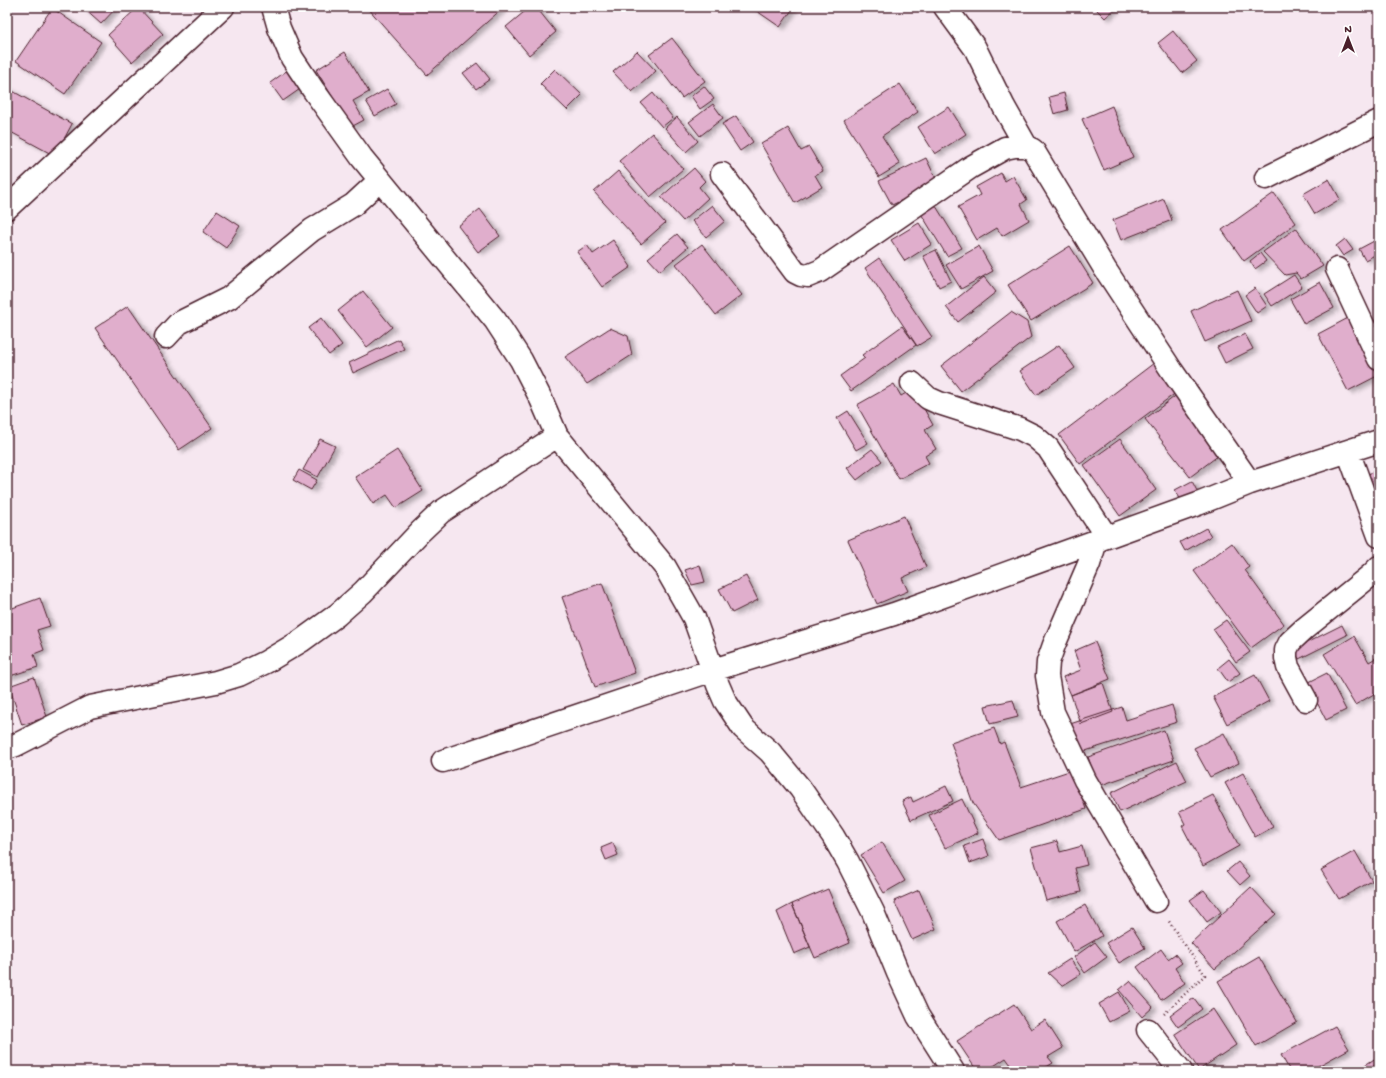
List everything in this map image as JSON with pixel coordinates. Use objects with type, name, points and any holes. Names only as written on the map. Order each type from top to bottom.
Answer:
[{"type":"street","points":[[7,208],[222,7]]},
{"type":"street","points":[[273,7],[279,28],[292,58],[335,120],[362,158],[495,320],[521,360],[541,399],[557,436],[665,567],[694,618],[725,702],[743,728],[770,752],[800,788],[833,836],[873,912],[898,973],[918,1016],[953,1071]]},
{"type":"street","points":[[945,7],[975,48],[1004,107],[1026,146]]},
{"type":"street","points":[[1266,178],[1379,121]]},
{"type":"street","points":[[722,174],[795,272],[808,276],[820,271],[859,245],[971,167],[1005,148],[1026,146],[1033,150],[1105,269],[1172,371],[1250,483]]},
{"type":"street","points":[[166,337],[179,323],[229,298],[312,230],[353,205],[380,180]]},
{"type":"street","points":[[1337,269],[1379,358]]},
{"type":"street","points":[[912,383],[928,398],[939,404],[1020,429],[1034,436],[1048,448],[1101,539]]},
{"type":"street","points":[[7,748],[16,745],[90,708],[216,682],[239,675],[266,662],[301,641],[336,615],[358,596],[441,512],[557,436]]},
{"type":"street","points":[[443,761],[713,670],[894,614],[1198,504],[1250,483],[1379,441]]},
{"type":"street","points":[[1348,451],[1379,536]]},
{"type":"street","points":[[1101,539],[1088,564],[1054,645],[1048,662],[1047,676],[1053,712],[1085,780],[1156,901]]},
{"type":"street","points":[[1306,700],[1288,667],[1286,650],[1290,642],[1379,567]]},
{"type":"street","points":[[1148,1030],[1180,1071]]},
{"type":"path","points":[[1148,1030],[1205,975],[1156,901]]},
{"type":"building","points":[[82,7],[117,7],[101,24]]},
{"type":"building","points":[[138,7],[163,34],[132,62],[108,35]]},
{"type":"building","points":[[367,7],[504,7],[427,75]]},
{"type":"building","points":[[530,7],[536,7],[556,32],[529,55],[506,27]]},
{"type":"building","points":[[751,7],[794,7],[780,27]]},
{"type":"building","points":[[1094,7],[1117,7],[1105,18]]},
{"type":"building","points":[[52,8],[101,42],[65,94],[16,61]]},
{"type":"building","points":[[1173,31],[1197,61],[1182,73],[1158,43]]},
{"type":"building","points":[[672,38],[705,81],[682,98],[649,55]]},
{"type":"building","points":[[637,51],[656,71],[632,92],[613,72]]},
{"type":"building","points":[[345,52],[369,92],[353,101],[364,120],[351,127],[316,70]]},
{"type":"building","points":[[477,63],[490,79],[476,89],[463,73]]},
{"type":"building","points":[[289,69],[303,87],[283,101],[270,83]]},
{"type":"building","points":[[555,69],[582,95],[567,110],[540,84]]},
{"type":"building","points":[[900,84],[918,112],[882,136],[900,164],[879,177],[844,120]]},
{"type":"building","points":[[704,86],[714,99],[700,109],[691,96]]},
{"type":"building","points":[[7,88],[72,124],[55,156],[7,130]]},
{"type":"building","points":[[387,89],[396,104],[375,116],[366,101]]},
{"type":"building","points":[[653,93],[673,118],[662,127],[641,103]]},
{"type":"building","points":[[1064,93],[1068,110],[1054,114],[1049,97]]},
{"type":"building","points":[[713,104],[723,118],[700,136],[689,122]]},
{"type":"building","points":[[1112,106],[1133,157],[1104,170],[1082,119]]},
{"type":"building","points":[[949,107],[966,134],[935,154],[918,127]]},
{"type":"building","points":[[736,116],[753,142],[740,151],[722,124]]},
{"type":"building","points":[[677,117],[698,141],[686,152],[665,128]]},
{"type":"building","points":[[788,128],[801,151],[809,147],[823,171],[815,175],[822,187],[795,203],[761,144]]},
{"type":"building","points":[[652,133],[683,169],[650,197],[619,161]]},
{"type":"building","points":[[926,158],[938,183],[892,205],[879,181]]},
{"type":"building","points":[[694,168],[705,181],[699,187],[708,198],[683,221],[661,197]]},
{"type":"building","points":[[618,171],[665,223],[641,244],[594,192]]},
{"type":"building","points":[[1001,173],[1005,181],[1013,176],[1027,200],[1021,204],[1029,220],[1002,236],[997,228],[977,240],[958,207],[980,195],[976,187]]},
{"type":"building","points":[[1329,179],[1340,199],[1315,214],[1303,194]]},
{"type":"building","points":[[1274,193],[1296,223],[1244,261],[1222,230]]},
{"type":"building","points":[[1164,199],[1172,220],[1121,240],[1113,220]]},
{"type":"building","points":[[934,203],[962,248],[947,256],[920,212]]},
{"type":"building","points":[[712,205],[725,221],[706,237],[692,221]]},
{"type":"building","points":[[480,209],[500,236],[478,252],[458,226]]},
{"type":"building","points":[[217,211],[240,226],[226,248],[203,232]]},
{"type":"building","points":[[919,223],[932,244],[905,261],[891,240]]},
{"type":"building","points":[[1296,228],[1323,266],[1301,279],[1296,273],[1285,275],[1263,252]]},
{"type":"building","points":[[677,234],[688,247],[660,271],[648,258]]},
{"type":"building","points":[[1345,239],[1353,250],[1343,256],[1336,246]]},
{"type":"building","points":[[613,240],[631,267],[602,287],[577,252],[587,245],[593,254]]},
{"type":"building","points":[[1376,240],[1379,246],[1379,253],[1365,260],[1359,249]]},
{"type":"building","points":[[702,244],[742,295],[716,315],[676,264]]},
{"type":"building","points":[[979,246],[993,271],[961,289],[946,265]]},
{"type":"building","points":[[1070,246],[1093,283],[1031,321],[1008,285]]},
{"type":"building","points":[[936,250],[951,281],[939,287],[923,256]]},
{"type":"building","points":[[1260,253],[1266,261],[1255,269],[1250,261]]},
{"type":"building","points":[[879,258],[932,337],[917,346],[865,268]]},
{"type":"building","points":[[1294,275],[1302,287],[1272,306],[1264,294]]},
{"type":"building","points":[[984,277],[996,292],[958,322],[946,307]]},
{"type":"building","points":[[1320,282],[1334,308],[1304,324],[1290,299]]},
{"type":"building","points":[[1255,288],[1267,306],[1257,313],[1245,295]]},
{"type":"building","points":[[1237,290],[1251,321],[1205,342],[1191,311]]},
{"type":"building","points":[[363,291],[392,327],[367,347],[338,311]]},
{"type":"building","points":[[128,306],[212,428],[179,450],[95,328]]},
{"type":"building","points":[[1011,312],[1027,322],[1031,337],[961,391],[941,366]]},
{"type":"building","points":[[1350,317],[1379,375],[1348,391],[1318,334]]},
{"type":"building","points":[[321,318],[342,345],[329,355],[308,328]]},
{"type":"building","points":[[1379,319],[1379,344],[1368,325]]},
{"type":"building","points":[[902,326],[916,345],[851,391],[840,376],[865,358],[862,355]]},
{"type":"building","points":[[610,328],[628,336],[632,355],[587,384],[565,357]]},
{"type":"building","points":[[1245,334],[1253,349],[1225,363],[1217,347]]},
{"type":"building","points":[[399,339],[404,349],[353,373],[349,363]]},
{"type":"building","points":[[1059,345],[1075,368],[1036,395],[1020,371]]},
{"type":"building","points":[[1154,363],[1177,392],[1080,464],[1059,435]]},
{"type":"building","points":[[894,384],[901,396],[913,389],[933,425],[925,430],[936,449],[925,456],[929,463],[899,479],[857,405]]},
{"type":"building","points":[[1178,394],[1223,452],[1190,477],[1145,419]]},
{"type":"building","points":[[848,411],[868,443],[856,450],[837,418]]},
{"type":"building","points":[[320,439],[335,446],[318,477],[303,470]]},
{"type":"building","points":[[1120,439],[1156,490],[1120,516],[1084,465]]},
{"type":"building","points":[[872,449],[882,461],[857,480],[847,468]]},
{"type":"building","points":[[397,450],[423,491],[396,508],[387,495],[373,504],[355,477]]},
{"type":"building","points":[[1379,469],[1379,503],[1366,475]]},
{"type":"building","points":[[299,470],[317,480],[311,490],[293,480]]},
{"type":"building","points":[[1192,481],[1198,493],[1182,502],[1175,490]]},
{"type":"building","points":[[904,516],[926,567],[902,578],[908,591],[877,604],[848,540]]},
{"type":"building","points":[[1206,528],[1211,536],[1185,551],[1180,542]]},
{"type":"building","points":[[1232,543],[1249,567],[1245,570],[1284,624],[1251,648],[1194,571]]},
{"type":"building","points":[[700,565],[705,582],[692,585],[685,570]]},
{"type":"building","points":[[746,576],[758,600],[732,613],[719,589]]},
{"type":"building","points":[[602,583],[635,673],[595,687],[562,597]]},
{"type":"building","points":[[40,598],[50,626],[37,630],[44,650],[34,654],[38,667],[7,677],[7,610]]},
{"type":"building","points":[[1226,620],[1250,652],[1236,662],[1213,629]]},
{"type":"building","points":[[1342,625],[1347,635],[1299,659],[1294,649]]},
{"type":"building","points":[[1354,636],[1369,662],[1379,656],[1379,691],[1355,705],[1324,654]]},
{"type":"building","points":[[1095,642],[1110,679],[1071,695],[1063,677],[1081,670],[1074,651]]},
{"type":"building","points":[[1229,659],[1240,673],[1228,682],[1218,668]]},
{"type":"building","points":[[1327,673],[1346,710],[1326,720],[1307,683]]},
{"type":"building","points":[[1255,675],[1269,701],[1227,724],[1213,697]]},
{"type":"building","points":[[34,677],[47,717],[22,725],[9,686]]},
{"type":"building","points":[[1103,683],[1113,712],[1081,724],[1071,695]]},
{"type":"building","points":[[1013,700],[1018,717],[990,724],[985,706]]},
{"type":"building","points":[[1172,705],[1177,722],[1079,753],[1070,724],[1122,707],[1126,720]]},
{"type":"building","points":[[994,728],[1000,744],[1004,742],[1021,787],[1072,770],[1086,809],[999,840],[973,803],[951,743]]},
{"type":"building","points":[[1164,730],[1174,760],[1098,786],[1088,757]]},
{"type":"building","points":[[1224,733],[1239,763],[1210,777],[1194,748]]},
{"type":"building","points":[[1177,761],[1187,781],[1120,812],[1111,793]]},
{"type":"building","points":[[1243,773],[1273,827],[1255,837],[1225,783]]},
{"type":"building","points":[[946,786],[953,801],[911,820],[902,801],[911,797],[913,802]]},
{"type":"building","points":[[1213,795],[1239,846],[1203,866],[1182,826],[1185,824],[1179,812]]},
{"type":"building","points":[[962,799],[978,833],[945,848],[929,815]]},
{"type":"building","points":[[983,839],[989,856],[970,863],[964,846]]},
{"type":"building","points":[[1057,841],[1060,852],[1082,846],[1087,865],[1075,868],[1081,892],[1046,901],[1031,848]]},
{"type":"building","points":[[882,842],[905,881],[884,893],[861,855]]},
{"type":"building","points":[[613,843],[618,855],[606,860],[601,848]]},
{"type":"building","points":[[1355,851],[1372,881],[1339,899],[1321,870]]},
{"type":"building","points":[[1238,862],[1250,876],[1240,885],[1227,871]]},
{"type":"building","points":[[1251,887],[1276,914],[1215,969],[1191,943]]},
{"type":"building","points":[[828,889],[850,943],[815,958],[792,904]]},
{"type":"building","points":[[919,890],[936,929],[912,940],[894,901]]},
{"type":"building","points":[[1204,890],[1221,912],[1207,922],[1190,900]]},
{"type":"building","points":[[792,904],[810,947],[794,954],[777,912]]},
{"type":"building","points":[[1085,905],[1102,936],[1074,952],[1057,921]]},
{"type":"building","points":[[1132,927],[1145,948],[1119,963],[1106,943]]},
{"type":"building","points":[[1095,942],[1107,957],[1085,973],[1074,957]]},
{"type":"building","points":[[1161,949],[1168,959],[1175,954],[1182,963],[1175,968],[1185,983],[1161,1000],[1137,967]]},
{"type":"building","points":[[1259,957],[1297,1022],[1256,1046],[1218,981]]},
{"type":"building","points":[[1070,959],[1081,974],[1062,986],[1048,973]]},
{"type":"building","points":[[1130,981],[1153,1007],[1142,1017],[1119,990]]},
{"type":"building","points":[[1119,992],[1130,1011],[1109,1022],[1099,1004]]},
{"type":"building","points":[[1194,998],[1202,1009],[1178,1027],[1170,1016]]},
{"type":"building","points":[[1014,1004],[1031,1029],[1045,1020],[1063,1048],[1048,1057],[1053,1063],[1040,1071],[1015,1071],[1006,1058],[986,1071],[977,1071],[957,1041]]},
{"type":"building","points":[[1213,1009],[1236,1045],[1199,1070],[1175,1034]]},
{"type":"building","points":[[1335,1026],[1349,1049],[1309,1071],[1290,1071],[1281,1055]]},
{"type":"building","points":[[1379,1056],[1379,1071],[1370,1071],[1365,1065]]},
{"type":"building","points":[[783,1066],[786,1071],[774,1071]]}]
